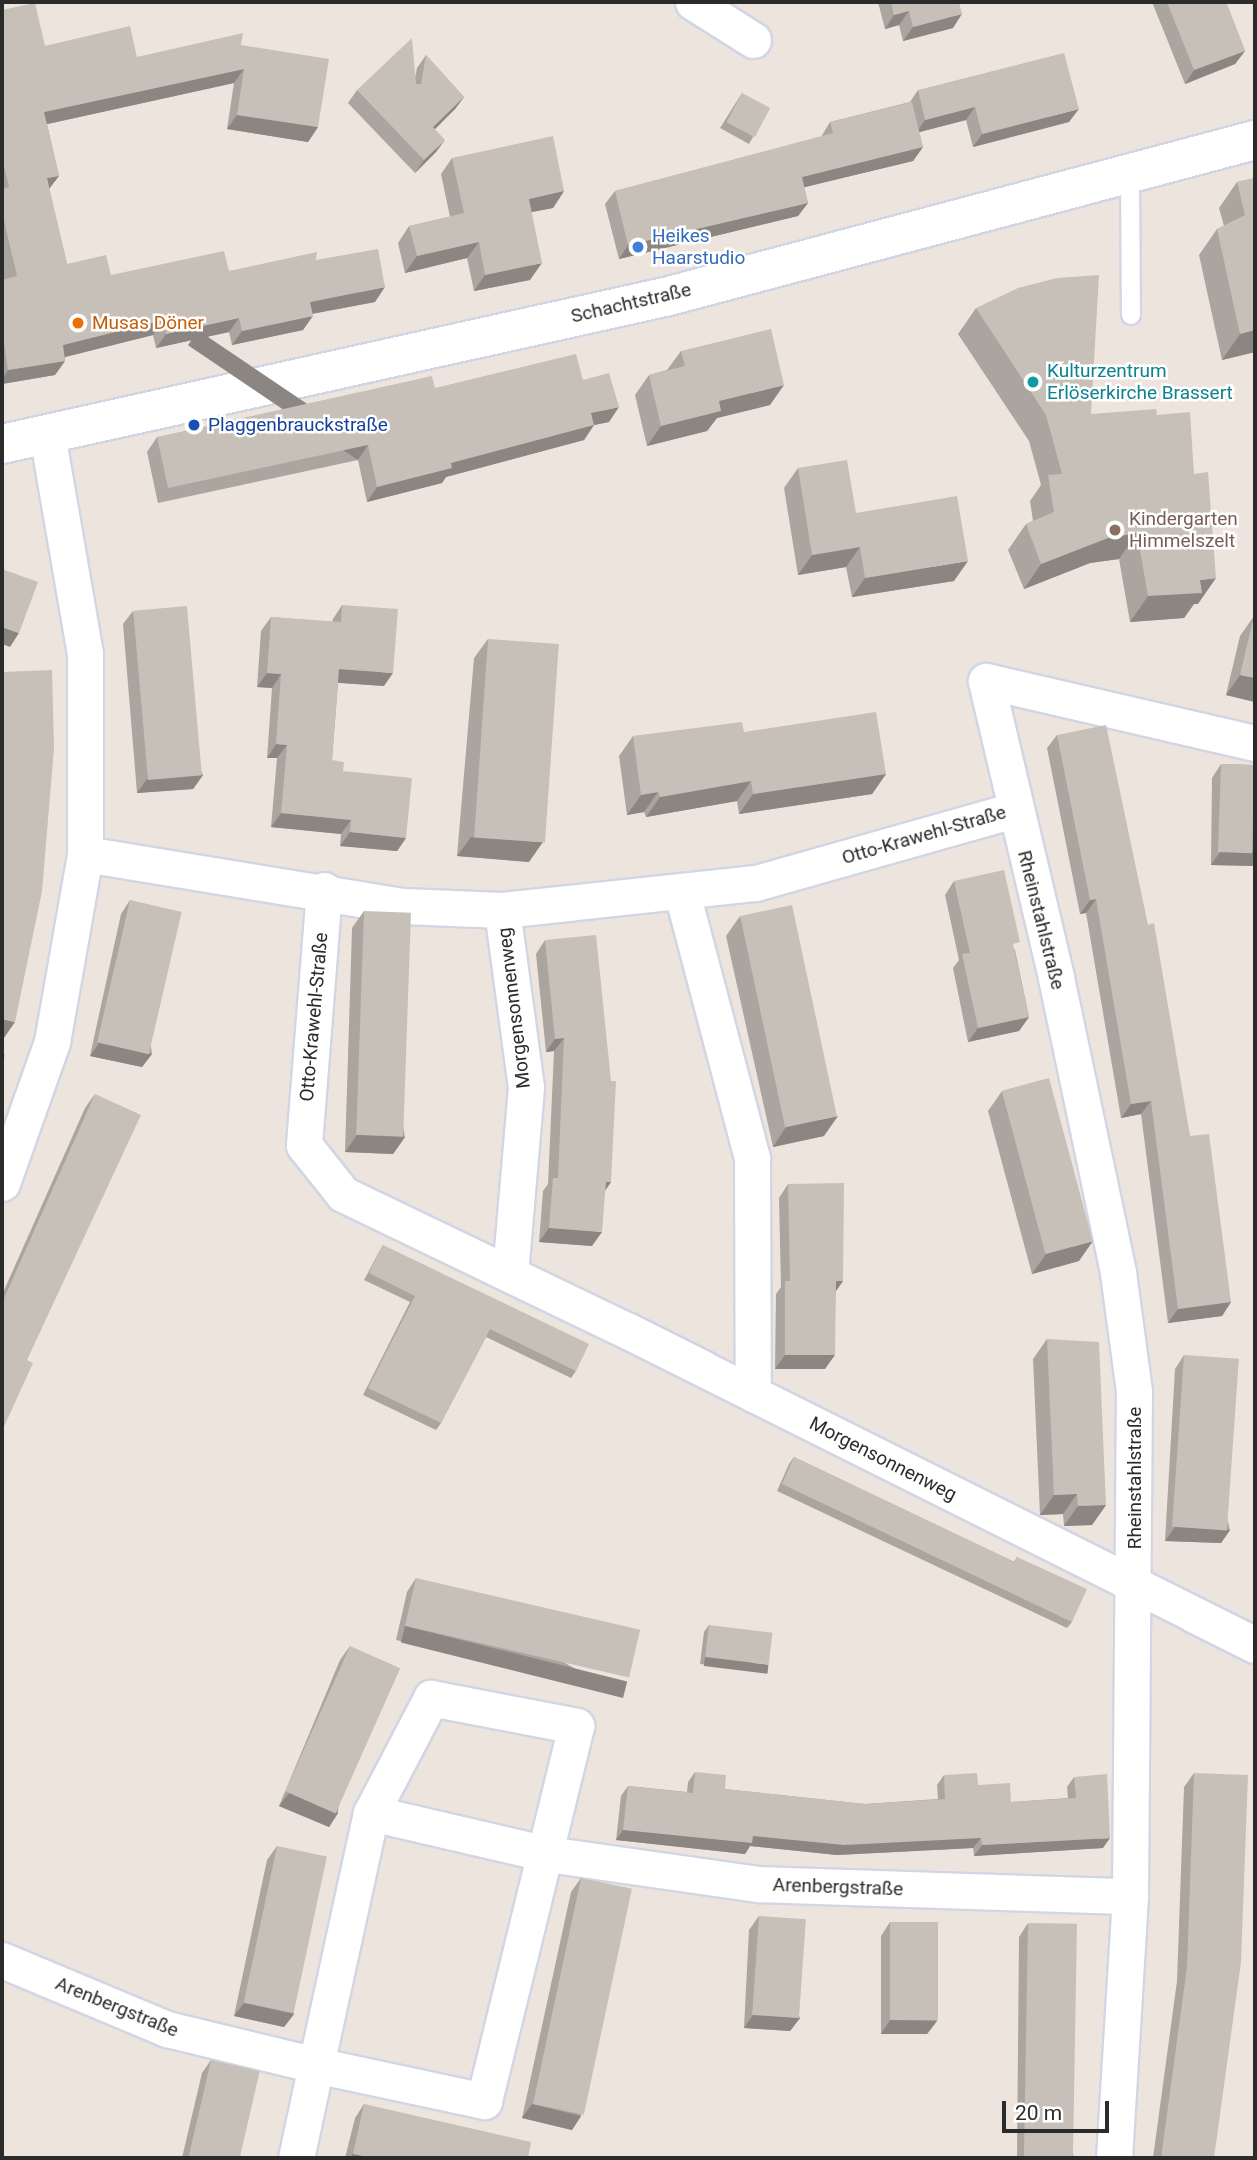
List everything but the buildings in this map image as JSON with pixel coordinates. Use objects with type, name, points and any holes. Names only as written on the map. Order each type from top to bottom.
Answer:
[{"type":"street","points":[[693,2],[753,40]]},
{"type":"street","name":"Schachtstraße","points":[[2,444],[669,296],[1255,140]]},
{"type":"street","points":[[2,1183],[52,1042],[85,854],[85,654],[47,433]]},
{"type":"street","name":"Otto-Krawehl-Straße","points":[[85,854],[324,890],[404,906],[502,910],[756,883],[1014,810],[986,681],[1255,743]]},
{"type":"street","name":"Rheinstahlstraße","points":[[1014,810],[1056,977],[1118,1272],[1134,1391],[1136,1586],[1130,1896],[1114,2158]]},
{"type":"street","name":"Otto-Krawehl-Straße","points":[[304,1145],[324,890]]},
{"type":"street","points":[[682,892],[752,1158],[754,1394]]},
{"type":"street","name":"Morgensonnenweg","points":[[502,910],[526,1087],[510,1273]]},
{"type":"street","name":"Morgensonnenweg","points":[[304,1145],[344,1194],[510,1273],[1255,1645]]},
{"type":"street","name":"Arenbergstraße","points":[[2,1960],[167,2029],[316,2065],[484,2101],[547,1854],[576,1726],[431,1698],[371,1814],[316,2065],[296,2158]]},
{"type":"street","name":"Arenbergstraße","points":[[371,1814],[547,1854],[759,1884],[1130,1896]]},
{"type":"lane","points":[[1130,175],[1131,315]]},
{"type":"place","name":"Heikes Haarstudio","points":[[638,247]]},
{"type":"place","name":"Musas Döner","points":[[78,323]]},
{"type":"place","name":"Kulturzentrum Erlöserkirche Brassert","points":[[1033,382]]},
{"type":"place","name":"Plaggenbrauckstraße","points":[[194,425]]},
{"type":"place","name":"Kindergarten Himmelszelt","points":[[1115,530]]}]
